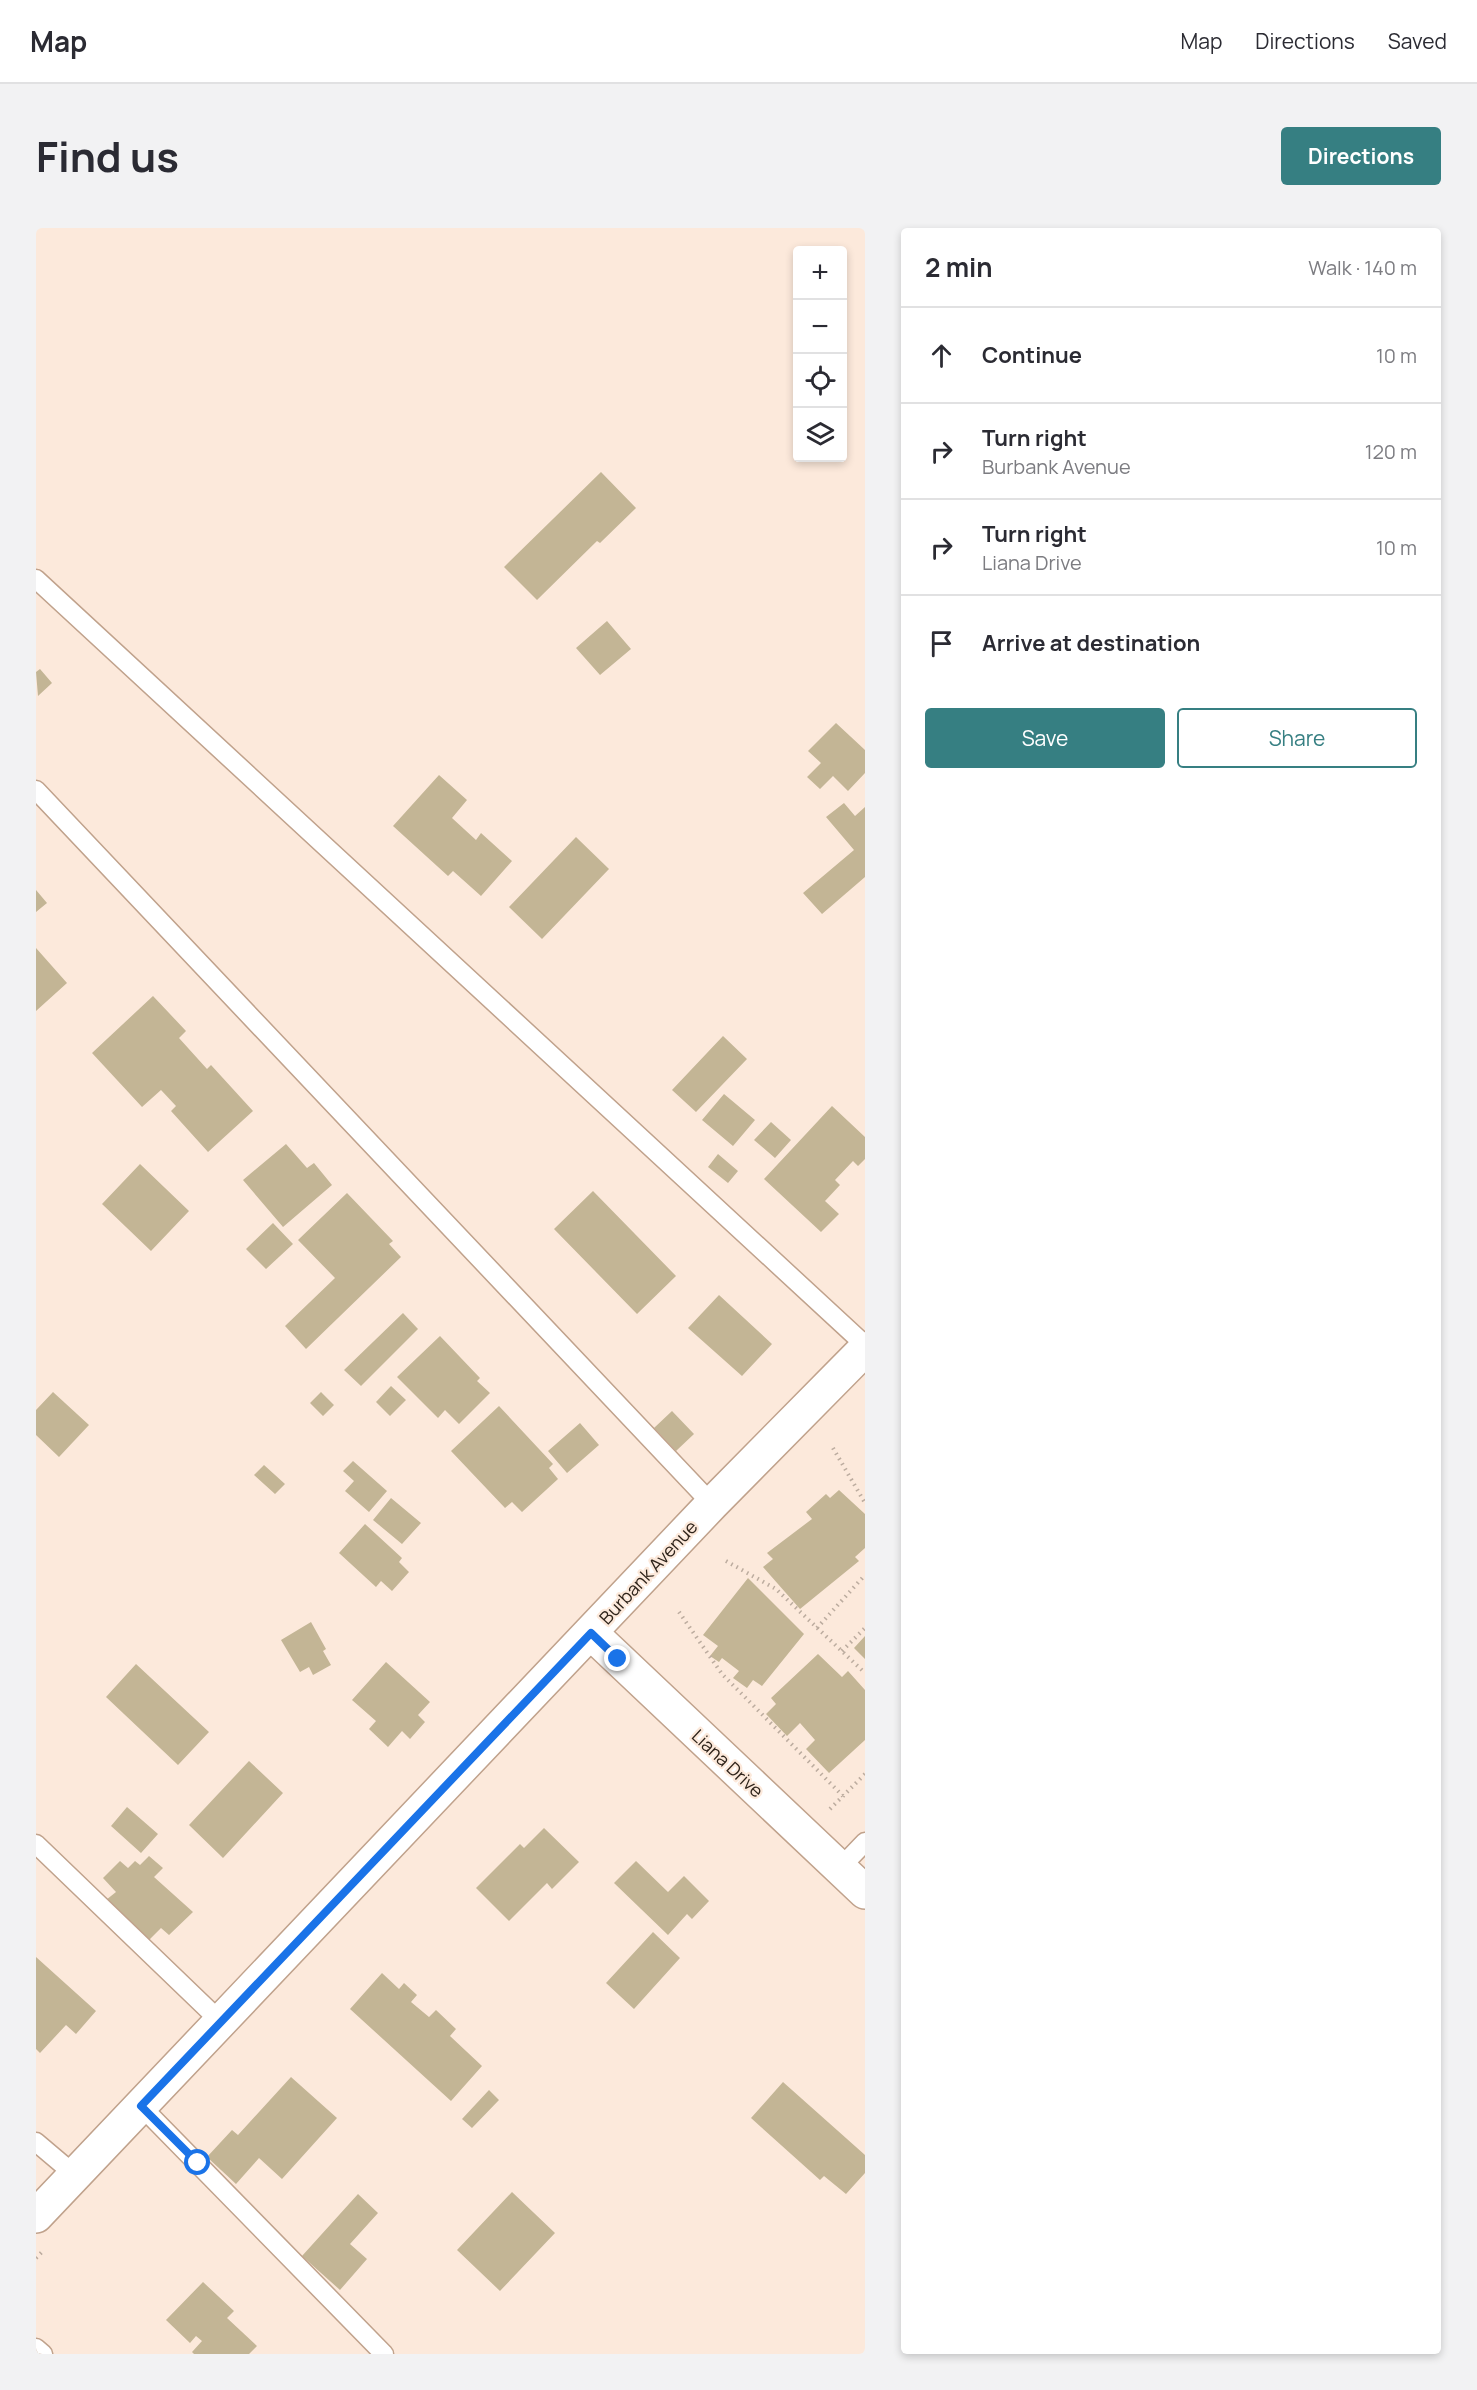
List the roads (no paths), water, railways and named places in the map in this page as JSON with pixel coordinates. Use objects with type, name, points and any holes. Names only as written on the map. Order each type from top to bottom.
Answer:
[{"type":"street","name":"Burbank Avenue","points":[[36,2216],[712,1504],[865,1347]]},
{"type":"street","name":"Liana Drive","points":[[591,1633],[865,1892]]},
{"type":"lane","points":[[36,579],[865,1347]]},
{"type":"lane","points":[[36,790],[712,1504]]},
{"type":"lane","points":[[840,1868],[865,1842]]},
{"type":"lane","points":[[36,1844],[221,2022]]},
{"type":"lane","points":[[141,2106],[384,2354]]},
{"type":"lane","points":[[36,2142],[75,2175]]},
{"type":"lane","points":[[36,2348],[43,2354]]}]
